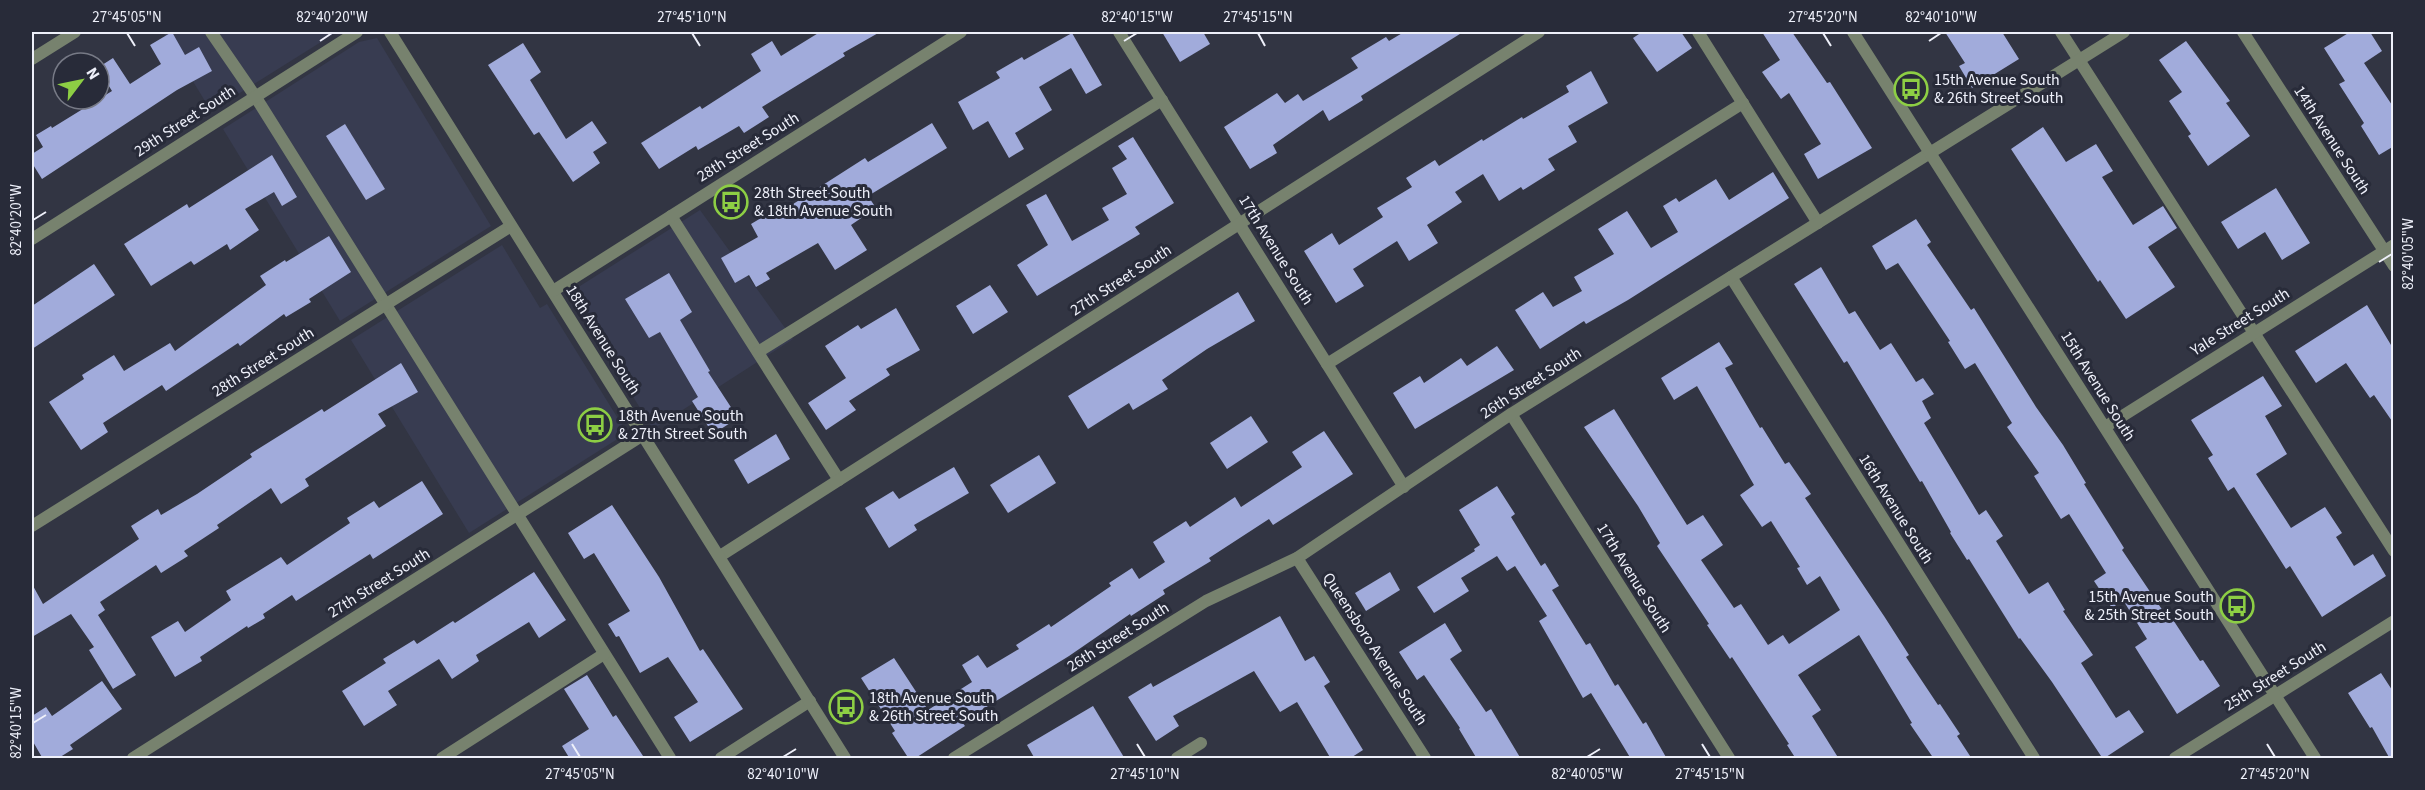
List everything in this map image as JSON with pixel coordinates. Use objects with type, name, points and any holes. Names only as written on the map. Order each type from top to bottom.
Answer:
[{"type":"street","points":[[32,59],[75,32]]},
{"type":"street","points":[[211,32],[255,96],[670,759]]},
{"type":"street","name":"29th Street South","points":[[32,239],[357,32]]},
{"type":"street","name":"18th Avenue South","points":[[390,32],[845,759]]},
{"type":"street","name":"28th Street South","points":[[553,291],[961,32]]},
{"type":"street","name":"17th Avenue South","points":[[1119,32],[1404,487]]},
{"type":"street","name":"27th Street South","points":[[720,556],[1539,32]]},
{"type":"street","points":[[1698,32],[1818,223]]},
{"type":"street","name":"15th Avenue South","points":[[1853,32],[2315,759]]},
{"type":"street","points":[[2061,32],[2394,551]]},
{"type":"street","name":"26th Street South","points":[[954,759],[1206,602],[1297,558],[1511,414],[2124,32]]},
{"type":"street","name":"14th Avenue South","points":[[2243,32],[2389,248],[2394,266]]},
{"type":"street","points":[[758,352],[1162,100]]},
{"type":"street","points":[[1327,364],[1743,103]]},
{"type":"street","points":[[671,216],[839,480]]},
{"type":"street","name":"28th Street South","points":[[32,526],[511,226]]},
{"type":"street","name":"Yale Street South","points":[[2104,427],[2389,248]]},
{"type":"street","name":"16th Avenue South","points":[[1731,277],[2034,759]]},
{"type":"street","name":"17th Avenue South","points":[[1511,414],[1728,759]]},
{"type":"street","name":"27th Street South","points":[[133,759],[643,435]]},
{"type":"street","name":"Queensboro Avenue South","points":[[1297,558],[1425,759]]},
{"type":"street","name":"25th Street South","points":[[2175,759],[2394,621]]},
{"type":"street","points":[[442,759],[604,654]]},
{"type":"street","points":[[722,759],[810,700]]},
{"type":"street","points":[[1177,759],[1201,743]]},
{"type":"shaded area","points":[[163,32],[337,32],[211,111]]},
{"type":"shaded area","points":[[377,38],[491,226],[340,321],[223,129],[359,42]]},
{"type":"shaded area","points":[[700,210],[793,339],[653,429],[569,293]]},
{"type":"shaded area","points":[[502,245],[540,308],[547,304],[627,433],[469,533],[351,340]]},
{"type":"building","points":[[172,32],[185,55],[199,47],[212,71],[177,90],[42,179],[32,163],[32,154],[43,147],[36,135],[80,111],[111,111],[111,59],[113,58],[130,84],[161,64],[150,45]]},
{"type":"building","points":[[820,32],[880,32],[843,53],[845,56],[762,107],[769,117],[744,133],[739,126],[698,150],[696,146],[659,169],[641,143],[700,106],[702,109],[761,71],[751,54],[772,41],[781,56]]},
{"type":"building","points":[[1162,32],[1203,32],[1210,44],[1180,62]]},
{"type":"building","points":[[1404,32],[1463,32],[1361,96],[1363,100],[1329,121],[1323,110],[1273,145],[1277,153],[1250,169],[1224,127],[1277,93],[1285,103],[1298,94],[1303,101],[1358,68],[1351,58],[1386,37],[1389,41]]},
{"type":"building","points":[[1642,32],[1681,32],[1692,48],[1657,72],[1633,38]]},
{"type":"building","points":[[1762,32],[1792,32],[1827,83],[1830,82],[1872,148],[1818,179],[1804,154],[1821,144],[1789,93],[1781,99],[1762,72],[1780,60]]},
{"type":"building","points":[[1945,32],[2002,32],[2019,59],[1972,88],[1959,66],[1965,63]]},
{"type":"building","points":[[2350,32],[2370,32],[2382,51],[2364,63],[2394,108],[2394,146],[2379,155],[2361,126],[2364,123],[2339,84],[2345,81],[2324,48]]},
{"type":"building","points":[[1072,33],[1102,85],[1086,94],[1071,68],[1039,87],[1052,110],[1015,133],[1024,149],[1009,158],[988,121],[973,130],[958,102],[1000,78],[996,72],[1022,57],[1024,60]]},
{"type":"building","points":[[2186,41],[2230,101],[2226,103],[2250,136],[2208,166],[2188,136],[2191,134],[2169,101],[2182,92],[2159,60]]},
{"type":"building","points":[[523,43],[541,72],[530,80],[566,139],[592,121],[607,143],[593,152],[600,163],[573,182],[539,132],[534,135],[488,65]]},
{"type":"building","points":[[1591,71],[1608,103],[1568,126],[1577,142],[1548,159],[1555,170],[1523,190],[1521,187],[1499,201],[1483,174],[1455,192],[1462,202],[1427,225],[1438,243],[1409,261],[1397,241],[1353,269],[1364,286],[1336,303],[1304,251],[1332,233],[1339,245],[1383,217],[1377,208],[1412,187],[1406,178],[1435,160],[1439,166],[1482,139],[1483,141],[1522,117],[1523,119],[1569,92],[1566,86]]},
{"type":"building","points":[[932,123],[947,148],[868,196],[876,208],[851,225],[867,250],[835,270],[818,243],[766,273],[770,279],[756,287],[749,275],[735,283],[721,258],[758,237],[751,224],[773,211],[776,215],[865,158],[868,162]]},
{"type":"building","points":[[345,124],[385,189],[366,200],[326,136]]},
{"type":"building","points":[[2043,127],[2066,162],[2096,144],[2113,171],[2102,177],[2133,225],[2163,206],[2177,228],[2148,247],[2175,287],[2126,319],[2100,280],[2098,282],[2011,149]]},
{"type":"building","points":[[1133,137],[1174,203],[1135,227],[1140,234],[1037,296],[1017,265],[1048,245],[1026,205],[1046,194],[1072,241],[1109,220],[1102,208],[1127,194],[1112,168],[1127,159],[1118,146]]},
{"type":"building","points":[[272,155],[297,197],[282,206],[274,192],[245,209],[259,230],[230,250],[227,244],[194,265],[191,261],[151,286],[124,244],[187,204],[189,208]]},
{"type":"building","points":[[1773,172],[1789,198],[1628,300],[1586,324],[1584,321],[1540,349],[1515,310],[1543,292],[1553,307],[1582,291],[1574,277],[1614,254],[1598,229],[1627,211],[1651,248],[1678,232],[1663,206],[1676,198],[1679,202],[1716,179],[1729,200]]},
{"type":"building","points":[[2276,188],[2310,243],[2282,260],[2265,232],[2238,249],[2221,222]]},
{"type":"building","points":[[1916,219],[1931,242],[1927,245],[1971,310],[1974,308],[2036,407],[2063,445],[2086,483],[2084,484],[2124,548],[2122,550],[2163,611],[2166,609],[2200,661],[2203,660],[2220,686],[2177,714],[2135,647],[2147,639],[2123,600],[2112,608],[2094,581],[2106,573],[2069,514],[2061,519],[2034,476],[2039,473],[2007,427],[2012,423],[1975,363],[1965,369],[1948,342],[1950,341],[1898,263],[1886,270],[1872,246]]},
{"type":"building","points":[[329,236],[351,272],[309,299],[311,302],[286,317],[284,314],[240,346],[238,343],[166,391],[162,385],[103,423],[108,432],[81,450],[49,402],[84,379],[82,375],[114,355],[124,371],[170,343],[175,351],[266,285],[260,276]]},
{"type":"building","points":[[94,264],[115,295],[32,349],[32,306]]},
{"type":"building","points":[[1821,267],[1849,314],[1855,311],[1880,350],[1891,343],[1916,382],[1923,378],[1934,394],[1922,401],[1931,418],[1924,423],[1979,515],[1986,510],[2003,536],[1996,541],[2029,594],[2048,582],[2065,610],[2063,611],[2093,655],[2081,663],[2116,718],[2129,710],[2144,732],[2103,759],[2052,682],[2019,639],[1969,559],[1967,560],[1922,481],[1920,482],[1847,361],[1844,363],[1794,284]]},
{"type":"building","points":[[669,273],[692,312],[680,320],[710,371],[708,372],[738,418],[713,434],[692,401],[698,397],[660,332],[649,338],[625,299]]},
{"type":"building","points":[[990,285],[1008,312],[973,334],[956,306]]},
{"type":"building","points":[[1238,292],[1255,321],[1207,349],[1162,380],[1168,389],[1133,410],[1129,403],[1088,429],[1068,396]]},
{"type":"building","points":[[2367,305],[2394,350],[2394,424],[2374,395],[2370,398],[2346,363],[2316,383],[2295,351]]},
{"type":"building","points":[[896,308],[920,350],[886,369],[890,375],[849,401],[856,410],[826,430],[808,403],[846,378],[825,346],[858,325],[861,329]]},
{"type":"building","points":[[1719,342],[1733,364],[1725,368],[1760,428],[1762,427],[1785,464],[1789,462],[1811,494],[1805,498],[1909,655],[1906,657],[1960,734],[1957,736],[1972,759],[1934,759],[1910,724],[1912,723],[1859,635],[1798,675],[1821,710],[1812,716],[1839,759],[1796,759],[1787,745],[1789,744],[1732,657],[1730,659],[1707,625],[1709,624],[1657,546],[1660,543],[1638,506],[1584,427],[1614,409],[1687,525],[1703,515],[1723,545],[1701,560],[1734,608],[1741,604],[1768,645],[1783,635],[1789,644],[1840,610],[1820,576],[1807,585],[1797,568],[1800,567],[1771,521],[1762,527],[1740,495],[1754,485],[1697,386],[1674,400],[1661,378]]},
{"type":"building","points":[[1497,346],[1514,370],[1415,429],[1393,393],[1420,376],[1424,383],[1461,358],[1467,366]]},
{"type":"building","points":[[401,363],[418,392],[378,414],[386,426],[305,479],[309,486],[281,504],[271,488],[217,525],[219,528],[184,551],[188,556],[161,573],[156,565],[100,602],[105,610],[98,615],[136,675],[113,689],[89,650],[94,647],[71,614],[32,637],[32,584],[43,604],[139,539],[131,526],[158,509],[161,515],[197,494],[252,457],[250,454],[322,409],[324,412]]},
{"type":"building","points":[[2263,376],[2282,406],[2265,416],[2287,454],[2256,474],[2291,528],[2325,507],[2342,533],[2336,537],[2354,566],[2373,554],[2386,576],[2322,617],[2290,566],[2286,569],[2234,487],[2228,491],[2208,458],[2213,455],[2191,420]]},
{"type":"building","points":[[1251,416],[1268,442],[1227,469],[1210,443]]},
{"type":"building","points":[[1324,431],[1353,474],[1273,525],[1269,519],[1209,558],[1211,561],[1163,590],[1165,594],[962,722],[965,726],[914,759],[909,759],[892,733],[895,731],[861,678],[894,658],[928,710],[972,682],[962,665],[978,655],[987,668],[1019,649],[1016,645],[1049,624],[1051,627],[1111,586],[1109,583],[1132,568],[1139,579],[1165,562],[1153,542],[1186,521],[1190,527],[1235,497],[1241,507],[1302,467],[1292,452]]},
{"type":"building","points":[[776,434],[790,459],[748,484],[734,460]]},
{"type":"building","points":[[1039,455],[1056,483],[1008,513],[990,485]]},
{"type":"building","points":[[954,467],[969,493],[914,525],[917,530],[889,548],[865,508],[893,491],[899,499]]},
{"type":"building","points":[[422,481],[443,514],[373,559],[370,554],[296,601],[292,595],[263,614],[265,618],[248,628],[247,626],[200,657],[202,661],[175,677],[151,637],[178,621],[185,632],[231,600],[226,591],[281,557],[287,565],[350,523],[347,518],[374,501],[379,508]]},
{"type":"building","points":[[1497,486],[1515,514],[1511,517],[1541,566],[1545,563],[1559,586],[1552,590],[1586,645],[1590,643],[1615,686],[1618,684],[1643,724],[1646,722],[1667,759],[1631,759],[1591,693],[1583,698],[1539,621],[1547,616],[1515,566],[1507,571],[1497,556],[1461,578],[1469,591],[1434,613],[1417,587],[1475,551],[1474,549],[1480,545],[1459,510]]},
{"type":"building","points":[[612,505],[659,577],[700,651],[703,649],[743,709],[690,742],[674,717],[698,702],[668,657],[640,673],[619,636],[616,637],[608,624],[630,611],[594,553],[584,559],[568,533]]},
{"type":"building","points":[[534,572],[566,620],[539,638],[529,622],[476,655],[479,661],[452,679],[439,659],[388,691],[397,705],[364,726],[342,691],[386,663],[383,659],[414,640],[417,644],[453,621],[455,623]]},
{"type":"building","points":[[1390,572],[1400,590],[1366,611],[1355,593]]},
{"type":"building","points":[[1280,616],[1305,661],[1314,656],[1330,682],[1324,686],[1363,750],[1349,759],[1331,759],[1297,702],[1280,712],[1254,671],[1173,716],[1179,726],[1156,741],[1128,697],[1151,683],[1153,687]]},
{"type":"building","points":[[1445,623],[1462,651],[1450,659],[1486,712],[1491,709],[1521,759],[1477,759],[1460,728],[1424,675],[1417,680],[1399,652]]},
{"type":"building","points":[[2381,673],[2394,693],[2394,759],[2390,759],[2372,727],[2370,728],[2348,693]]},
{"type":"building","points":[[587,675],[613,717],[616,715],[645,759],[570,759],[562,746],[589,729],[564,689]]},
{"type":"building","points":[[102,681],[122,709],[70,745],[73,749],[57,759],[43,759],[32,740],[32,716],[46,707],[52,716]]},
{"type":"building","points":[[1093,706],[1125,759],[1035,759],[1027,745]]},
{"type":"place","name":"15th Avenue South & 26th Street South","points":[[1911,89]]},
{"type":"place","name":"28th Street South & 18th Avenue South","points":[[731,202]]},
{"type":"place","name":"18th Avenue South & 27th Street South","points":[[595,425]]},
{"type":"place","name":"15th Avenue South & 25th Street South","points":[[2237,606]]},
{"type":"place","name":"18th Avenue South & 26th Street South","points":[[846,707]]}]
